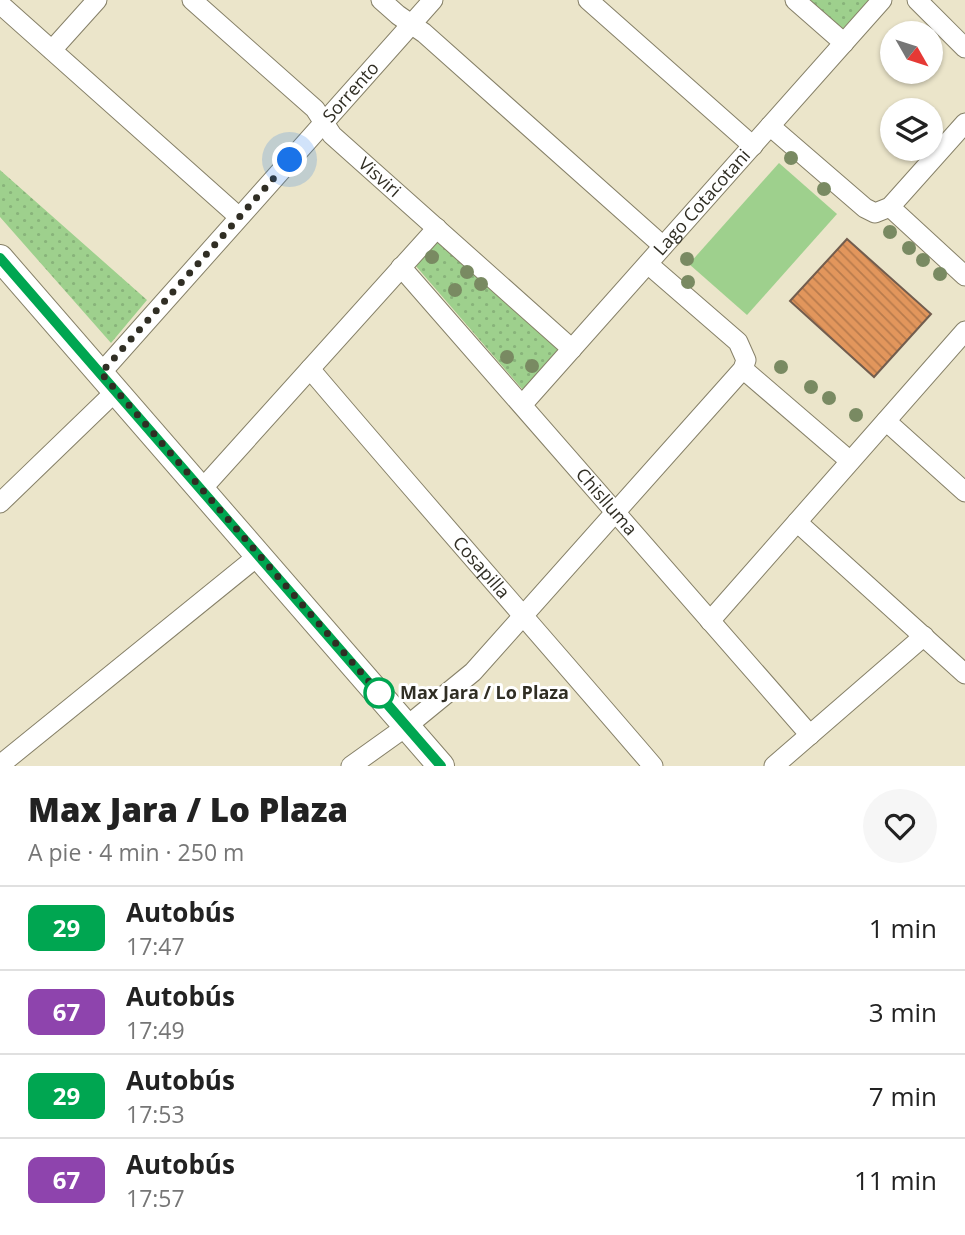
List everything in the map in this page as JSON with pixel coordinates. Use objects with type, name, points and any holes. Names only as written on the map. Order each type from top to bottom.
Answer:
[{"type":"main road","points":[[0,258],[441,766]]},
{"type":"street","points":[[52,50],[97,0]]},
{"type":"street","name":"Visviri","points":[[192,0],[315,109],[332,135],[572,349]]},
{"type":"street","points":[[381,0],[424,33],[663,246]]},
{"type":"street","name":"Sorrento","points":[[0,502],[109,382],[239,218],[433,0]]},
{"type":"street","points":[[589,0],[753,146]]},
{"type":"street","points":[[795,0],[844,43]]},
{"type":"street","name":"Lago Cotacotani","points":[[522,405],[882,0]]},
{"type":"street","points":[[916,0],[965,48]]},
{"type":"street","points":[[0,4],[239,218]]},
{"type":"street","points":[[770,126],[875,213],[890,207],[965,123]]},
{"type":"street","points":[[890,207],[965,276]]},
{"type":"street","points":[[201,490],[437,228]]},
{"type":"street","points":[[351,766],[407,726],[473,672],[743,369],[746,359],[738,342],[648,264]]},
{"type":"street","name":"Chislluma","points":[[401,267],[810,736]]},
{"type":"street","points":[[710,621],[965,331]]},
{"type":"street","name":"Cosapilla","points":[[310,369],[653,766]]},
{"type":"street","points":[[743,369],[850,461]]},
{"type":"street","points":[[886,421],[965,492]]},
{"type":"street","points":[[797,522],[965,674]]},
{"type":"street","points":[[0,765],[258,556]]},
{"type":"street","points":[[774,766],[924,636]]},
{"type":"green space","points":[[805,0],[869,0],[840,32]]},
{"type":"green space","points":[[779,163],[837,214],[747,315],[689,264]]},
{"type":"green space","points":[[0,170],[147,300],[111,343],[0,217]]},
{"type":"green space","points":[[437,240],[559,350],[523,390],[415,265]]},
{"type":"building","points":[[847,239],[931,314],[874,377],[790,301]]},
{"type":"bus line","name":"29","points":[[0,258],[441,766]]},
{"type":"place","name":"Max Jara / Lo Plaza","points":[[379,693]]},
{"type":"route","points":[[290,160],[101,373],[379,693]]}]
